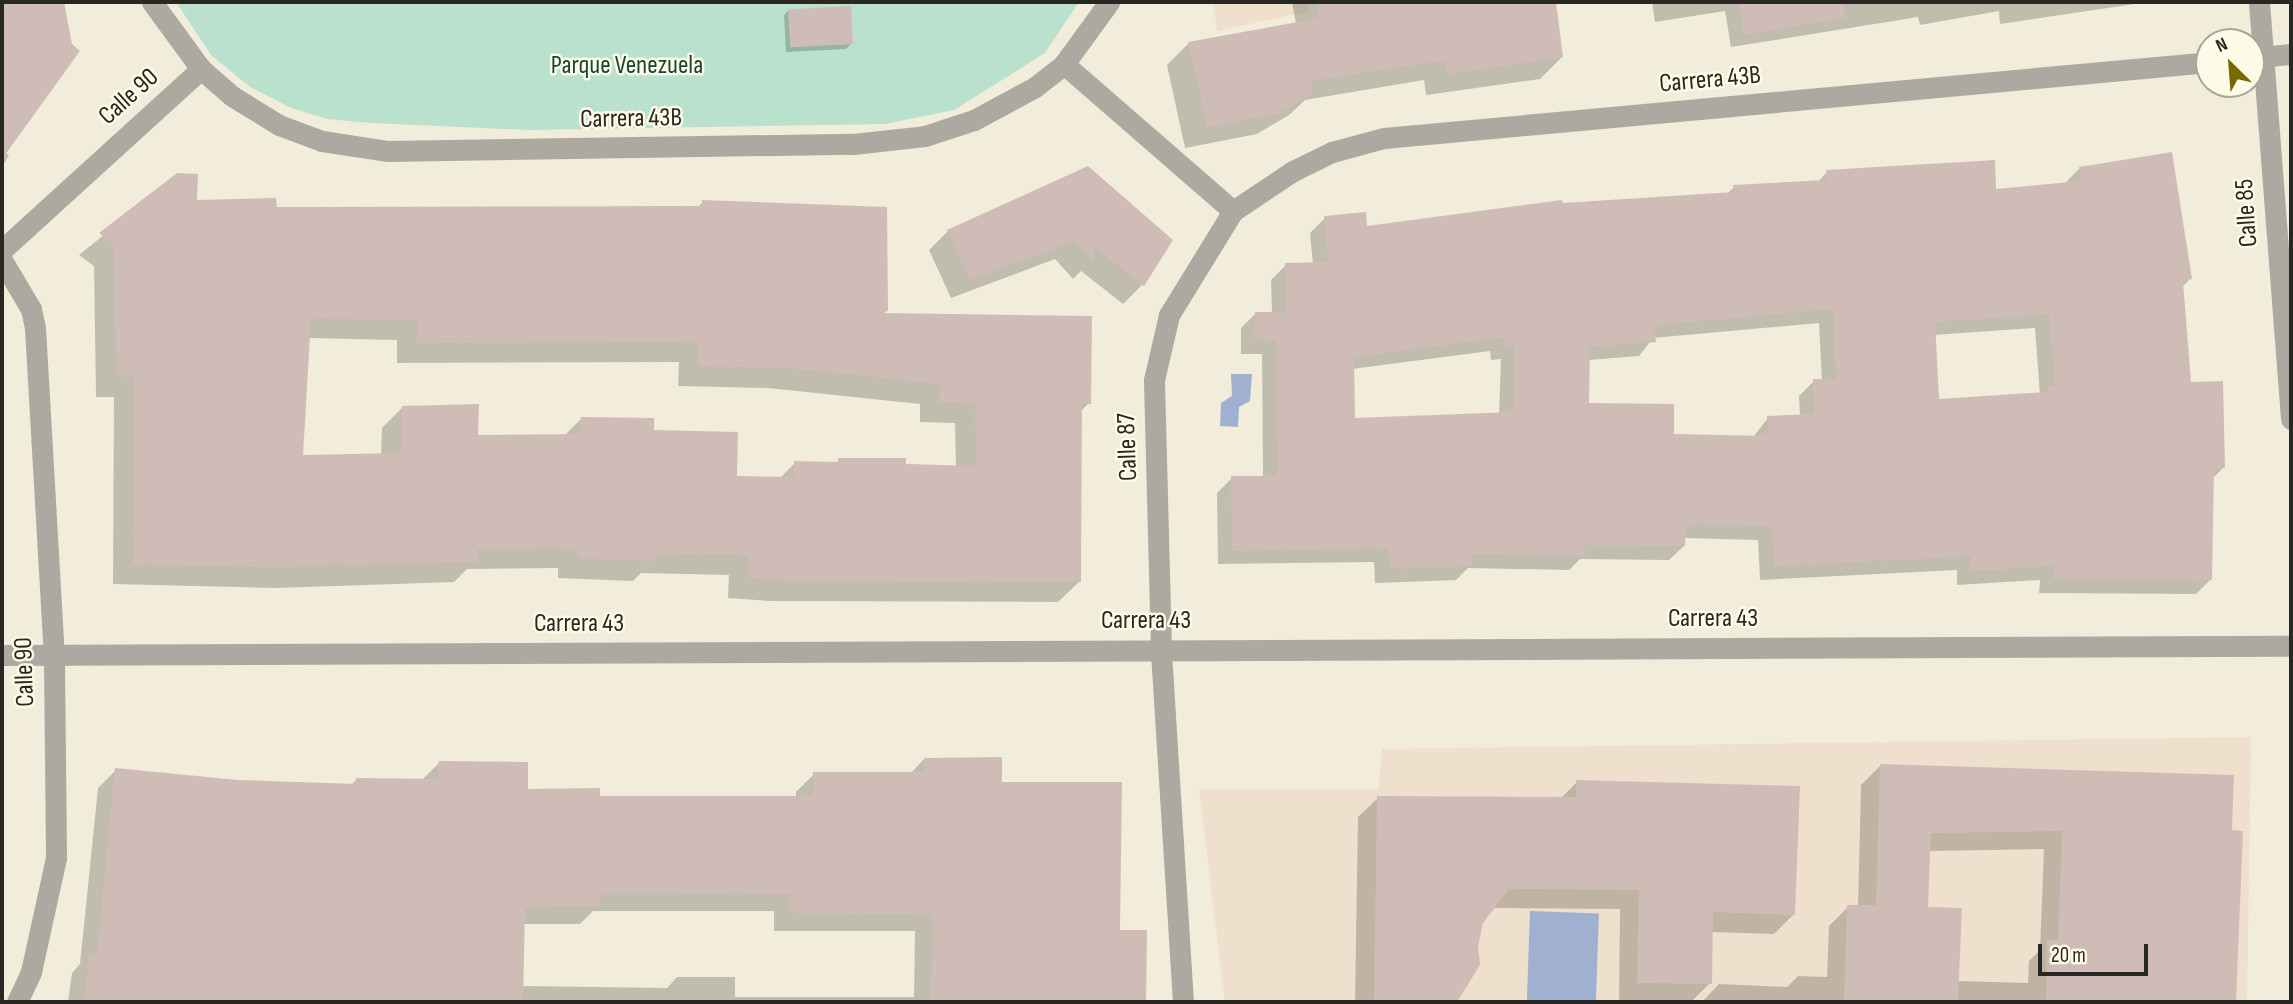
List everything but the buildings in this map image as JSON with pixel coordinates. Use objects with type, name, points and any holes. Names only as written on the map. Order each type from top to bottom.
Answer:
[{"type":"street","name":"Calle 90","points":[[2,250],[201,69],[152,2]]},
{"type":"street","points":[[1109,2],[1064,64],[1233,211]]},
{"type":"street","name":"Calle 85","points":[[2258,28],[2259,2]]},
{"type":"street","points":[[2265,57],[2291,54]]},
{"type":"street","name":"Carrera 43B","points":[[1233,211],[1264,187],[1322,156],[1384,138],[2195,63]]},
{"type":"street","name":"Carrera 43B","points":[[201,69],[232,96],[279,125],[322,141],[388,151],[853,144],[925,136],[1004,106],[1064,64]]},
{"type":"street","name":"Calle 85","points":[[2261,98],[2291,419]]},
{"type":"street","name":"Calle 87","points":[[1183,1002],[1161,649],[1157,359],[1169,315],[1233,211]]},
{"type":"street","name":"Calle 90","points":[[2,260],[31,309],[36,336],[53,654],[56,858],[31,972],[17,1002]]},
{"type":"street","name":"Carrera 43","points":[[2,655],[2291,646]]},
{"type":"shaded area","points":[[1213,2],[1309,2],[1310,11],[1217,31]]},
{"type":"shaded area","points":[[2251,737],[2247,1002],[1225,1002],[1199,790],[1378,790],[1382,749]]},
{"type":"green space","name":"Parque Venezuela","points":[[176,2],[1079,2],[1045,53],[954,110],[885,124],[529,130],[327,119],[291,108],[250,87],[211,55]]},
{"type":"water","points":[[1231,374],[1252,374],[1250,401],[1239,407],[1238,427],[1220,426],[1221,403],[1232,396]]},
{"type":"water","points":[[1530,911],[1599,913],[1596,1002],[1527,1002]]}]
